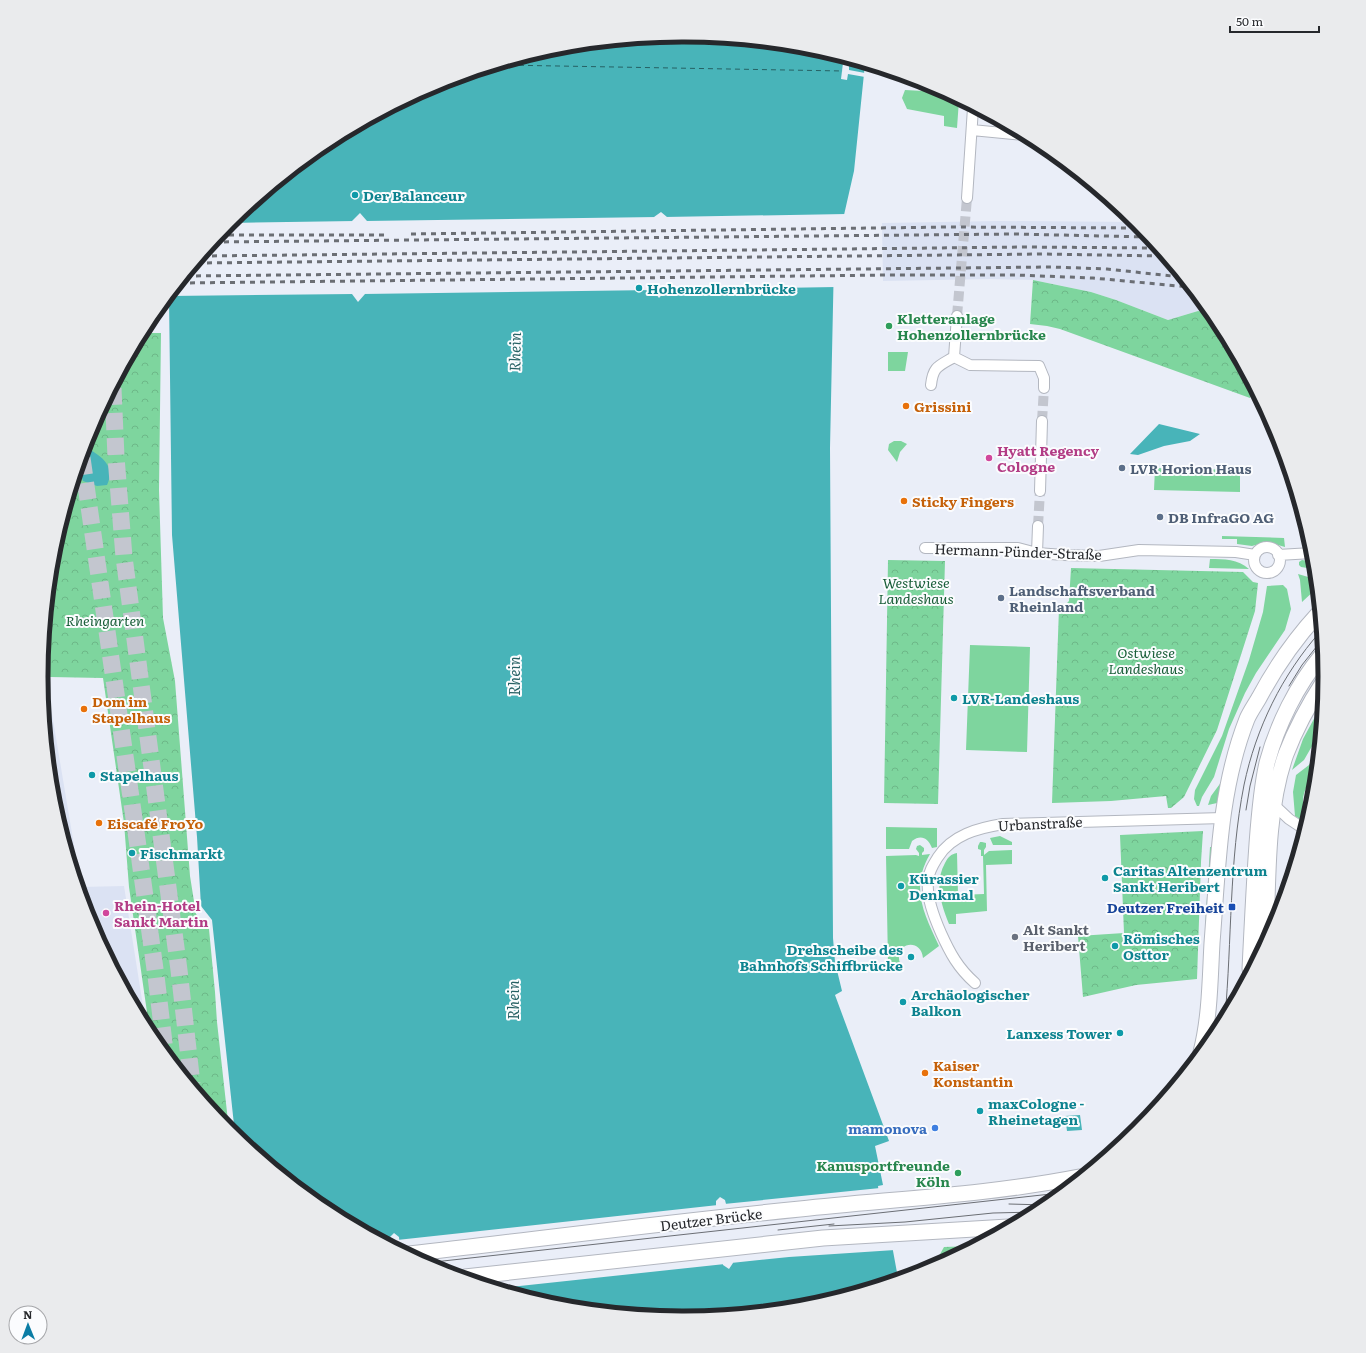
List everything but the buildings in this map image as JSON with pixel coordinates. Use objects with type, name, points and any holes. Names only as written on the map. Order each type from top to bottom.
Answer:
[{"type":"main road","points":[[1203,1040],[1208,1010],[1219,847],[1234,758],[1248,718],[1271,674],[1314,618]]},
{"type":"main road","points":[[1250,960],[1254,882],[1261,797],[1268,762],[1287,711],[1301,685],[1317,661]]},
{"type":"main road","points":[[1267,924],[1269,851],[1274,805],[1286,755],[1303,716],[1317,692]]},
{"type":"main road","name":"Deutzer Brücke","points":[[418,1253],[800,1209],[939,1197],[1013,1188],[1071,1178]]},
{"type":"main road","points":[[478,1277],[823,1238],[997,1228]]},
{"type":"street","points":[[968,198],[973,112]]},
{"type":"street","points":[[972,130],[1011,134]]},
{"type":"street","points":[[954,356],[957,316]]},
{"type":"street","points":[[931,385],[933,373],[938,367],[954,356]]},
{"type":"street","points":[[954,356],[970,365],[1039,366],[1044,378],[1044,388]]},
{"type":"street","points":[[1040,491],[1042,421]]},
{"type":"street","points":[[1037,553],[1038,526]]},
{"type":"street","points":[[1268,547],[1273,548],[1280,559],[1278,566],[1273,571],[1269,572],[1258,569],[1254,563],[1255,555],[1260,549],[1268,547]]},
{"type":"street","name":"Hermann-Pünder-Straße","points":[[926,548],[1018,548],[1037,553],[1099,556],[1139,550],[1236,552],[1255,555]]},
{"type":"street","points":[[1278,555],[1305,553]]},
{"type":"street","points":[[1274,805],[1289,819],[1299,826]]},
{"type":"street","name":"Urbanstraße","points":[[974,983],[963,972],[950,953],[928,896],[930,868],[944,848],[956,839],[985,826],[1004,824],[1223,818]]},
{"type":"shaded area","points":[[999,221],[1126,222],[1160,258],[1202,312],[1198,311],[1168,320],[1091,292],[1033,280],[990,279],[883,281],[882,223]]},
{"type":"shaded area","points":[[48,686],[77,864],[70,841],[54,759]]},
{"type":"shaded area","points":[[124,886],[144,1010],[114,957],[85,887]]},
{"type":"green space","points":[[905,90],[929,91],[959,105],[957,128],[944,126],[944,116],[907,109],[902,98]]},
{"type":"green space","points":[[1033,280],[1091,292],[1168,320],[1198,311],[1202,312],[1232,359],[1252,395],[1250,398],[1060,329],[1030,324]]},
{"type":"green space","name":"Rheingarten","points":[[150,333],[161,333],[159,490],[163,618],[175,681],[190,876],[196,914],[209,929],[228,1118],[206,1095],[180,1063],[148,1017],[129,887],[124,823],[103,678],[50,677],[49,662],[54,594],[70,512],[82,473],[114,396],[134,359]]},
{"type":"green space","points":[[888,352],[908,352],[905,371],[888,371]]},
{"type":"green space","points":[[894,441],[901,441],[907,444],[900,452],[897,462],[888,450],[889,444]]},
{"type":"green space","points":[[1155,468],[1240,470],[1240,492],[1154,490]]},
{"type":"green space","points":[[1222,536],[1284,538],[1285,547],[1267,542],[1252,546],[1237,544],[1237,539],[1222,539]]},
{"type":"green space","points":[[1210,559],[1236,561],[1249,569],[1209,568]]},
{"type":"green space","name":"Westwiese Landeshaus","points":[[888,560],[945,561],[938,804],[884,803]]},
{"type":"green space","points":[[1302,560],[1306,561],[1308,568],[1301,567],[1299,562]]},
{"type":"green space","name":"Ostwiese Landeshaus","points":[[1071,568],[1243,572],[1253,582],[1258,583],[1255,611],[1217,730],[1184,797],[1171,808],[1168,808],[1166,796],[1111,801],[1052,803],[1059,608],[1062,608],[1069,601]]},
{"type":"green space","points":[[1298,574],[1309,577],[1312,593],[1302,602]]},
{"type":"green space","points":[[1283,585],[1287,589],[1291,609],[1285,630],[1256,673],[1245,693],[1229,729],[1214,777],[1202,797],[1199,806],[1197,806],[1194,799],[1195,790],[1222,736],[1249,660],[1263,612],[1267,586]]},
{"type":"green space","points":[[970,645],[1030,647],[1027,752],[966,750]]},
{"type":"green space","points":[[1316,715],[1314,744],[1304,760],[1292,770],[1303,739]]},
{"type":"green space","points":[[1312,760],[1308,785],[1304,792],[1304,805],[1301,820],[1295,816],[1293,792],[1296,775],[1309,765]]},
{"type":"green space","points":[[1222,781],[1217,803],[1208,805],[1211,796]]},
{"type":"green space","points":[[886,827],[937,828],[937,847],[932,848],[924,838],[918,838],[912,841],[909,849],[886,849]]},
{"type":"green space","points":[[1203,831],[1197,979],[1136,985],[1083,997],[1078,936],[1124,933],[1120,835]]},
{"type":"green space","points":[[1000,836],[1012,842],[1012,845],[993,845],[990,838]]},
{"type":"green space","points":[[980,842],[986,843],[984,855],[989,851],[1012,850],[1012,864],[986,865],[987,911],[956,914],[956,924],[949,924],[943,909],[939,886],[945,863],[949,857],[957,853],[958,895],[984,894],[983,856],[981,856],[981,850],[978,849]]},
{"type":"green space","points":[[920,845],[924,848],[922,855],[930,854],[924,866],[921,878],[921,901],[928,923],[939,946],[923,958],[918,947],[908,945],[900,951],[900,963],[888,963],[886,856],[919,856],[916,849],[917,846]]},
{"type":"green space","points":[[1210,847],[1214,847],[1208,930],[1205,929]]},
{"type":"green space","points":[[963,1246],[939,1257],[944,1247]]},
{"type":"water","name":"Rhein","points":[[642,43],[724,43],[766,47],[807,54],[864,69],[854,171],[834,259],[830,448],[833,938],[835,962],[842,991],[835,995],[889,1141],[875,1146],[883,1185],[878,1186],[883,1230],[889,1229],[897,1273],[847,1289],[807,1299],[766,1306],[724,1310],[642,1310],[600,1306],[559,1299],[479,1277],[440,1263],[402,1246],[400,1245],[399,1237],[394,1233],[390,1237],[390,1239],[330,1204],[265,1154],[234,1125],[212,920],[201,906],[197,837],[172,535],[169,305],[206,258],[234,228],[265,199],[330,149],[402,107],[440,90],[519,64],[559,54],[600,47]],"holes":[[[661,212],[667,217],[667,289],[659,298],[653,290],[654,217]],[[360,213],[367,221],[365,294],[358,302],[352,294],[352,221]],[[720,1197],[725,1200],[726,1204],[733,1263],[729,1269],[723,1265],[716,1205],[716,1201]]]},
{"type":"water","points":[[1159,424],[1200,434],[1190,441],[1164,446],[1138,455],[1130,454]]},
{"type":"water","points":[[91,450],[106,462],[110,472],[109,478],[107,485],[97,486],[83,481],[81,476]]},
{"type":"water","points":[[1080,1115],[1082,1130],[1067,1131],[1065,1116]]},
{"type":"pier","points":[[843,63],[849,65],[849,70],[865,73],[865,77],[848,74],[847,80],[841,79]]},
{"type":"pier","points":[[846,214],[836,259],[836,287],[665,290],[664,217]]},
{"type":"pier","points":[[658,217],[656,218],[655,290],[363,294],[365,221]]},
{"type":"pier","points":[[355,221],[354,294],[176,296],[206,258],[240,223]]},
{"type":"pier","points":[[880,1188],[885,1228],[891,1228],[895,1250],[789,1257],[731,1263],[724,1204]]},
{"type":"pier","points":[[718,1205],[725,1264],[512,1287],[440,1263],[402,1246],[397,1243],[397,1240]]},
{"type":"ferry route","points":[[515,65],[843,71]]},
{"type":"tunnel","points":[[957,316],[967,198]]},
{"type":"tunnel","points":[[1042,421],[1044,388]]},
{"type":"tunnel","points":[[113,397],[116,457],[124,557],[179,970],[191,1077]]},
{"type":"tunnel","points":[[84,469],[136,832],[164,1041]]},
{"type":"tunnel","points":[[1038,526],[1040,491]]},
{"type":"tram line","points":[[1226,1004],[1233,872],[1239,814],[1249,764],[1263,723],[1282,684],[1316,637]]},
{"type":"tram line","points":[[1289,686],[1302,665],[1317,647]]},
{"type":"tram line","points":[[1246,810],[1250,786],[1260,747]]},
{"type":"tram line","points":[[437,1262],[1050,1194]]},
{"type":"tram line","points":[[1009,1204],[1035,1205]]},
{"type":"tram line","points":[[829,1226],[905,1222],[993,1213],[1022,1212]]},
{"type":"tram line","points":[[778,1230],[834,1224]]},
{"type":"railway","points":[[411,234],[950,227],[1132,228]]},
{"type":"railway","points":[[221,242],[1015,234],[1140,237]]},
{"type":"railway","points":[[227,235],[387,235]]},
{"type":"railway","points":[[208,256],[1025,247],[1151,248]]},
{"type":"railway","points":[[202,263],[1043,254],[1158,256]]},
{"type":"railway","points":[[191,276],[1052,267],[1107,269],[1175,276]]},
{"type":"railway","points":[[186,283],[1016,275],[1093,278],[1183,286]]},
{"type":"place","name":"Der Balanceur","points":[[355,195]]},
{"type":"place","name":"Hohenzollernbrücke","points":[[639,288]]},
{"type":"place","name":"Kletteranlage Hohenzollernbrücke","points":[[889,326]]},
{"type":"place","name":"Grissini","points":[[906,406]]},
{"type":"place","name":"Hyatt Regency Cologne","points":[[989,458]]},
{"type":"place","name":"LVR Horion Haus","points":[[1122,468]]},
{"type":"place","name":"Sticky Fingers","points":[[904,501]]},
{"type":"place","name":"DB InfraGO AG","points":[[1160,517]]},
{"type":"place","name":"Landschaftsverband Rheinland","points":[[1001,598]]},
{"type":"place","name":"LVR-Landeshaus","points":[[954,698]]},
{"type":"place","name":"Dom im Stapelhaus","points":[[84,709]]},
{"type":"place","name":"Stapelhaus","points":[[92,775]]},
{"type":"place","name":"Eiscafé FroYo","points":[[99,823]]},
{"type":"place","name":"Fischmarkt","points":[[132,853]]},
{"type":"place","name":"Caritas Altenzentrum Sankt Heribert","points":[[1105,878]]},
{"type":"place","name":"Kürassier Denkmal","points":[[901,886]]},
{"type":"place","name":"Deutzer Freiheit","points":[[1232,907]]},
{"type":"place","name":"Rhein-Hotel Sankt Martin","points":[[106,913]]},
{"type":"place","name":"Alt Sankt Heribert","points":[[1015,937]]},
{"type":"place","name":"Römisches Osttor","points":[[1115,946]]},
{"type":"place","name":"Drehscheibe des Bahnhofs Schiffbrücke","points":[[911,957]]},
{"type":"place","name":"Archäologischer Balkon","points":[[903,1002]]},
{"type":"place","name":"Lanxess Tower","points":[[1120,1033]]},
{"type":"place","name":"Kaiser Konstantin","points":[[925,1073]]},
{"type":"place","name":"maxCologne - Rheinetagen","points":[[980,1111]]},
{"type":"place","name":"mamonova","points":[[935,1128]]},
{"type":"place","name":"Kanusportfreunde Köln","points":[[958,1173]]}]
